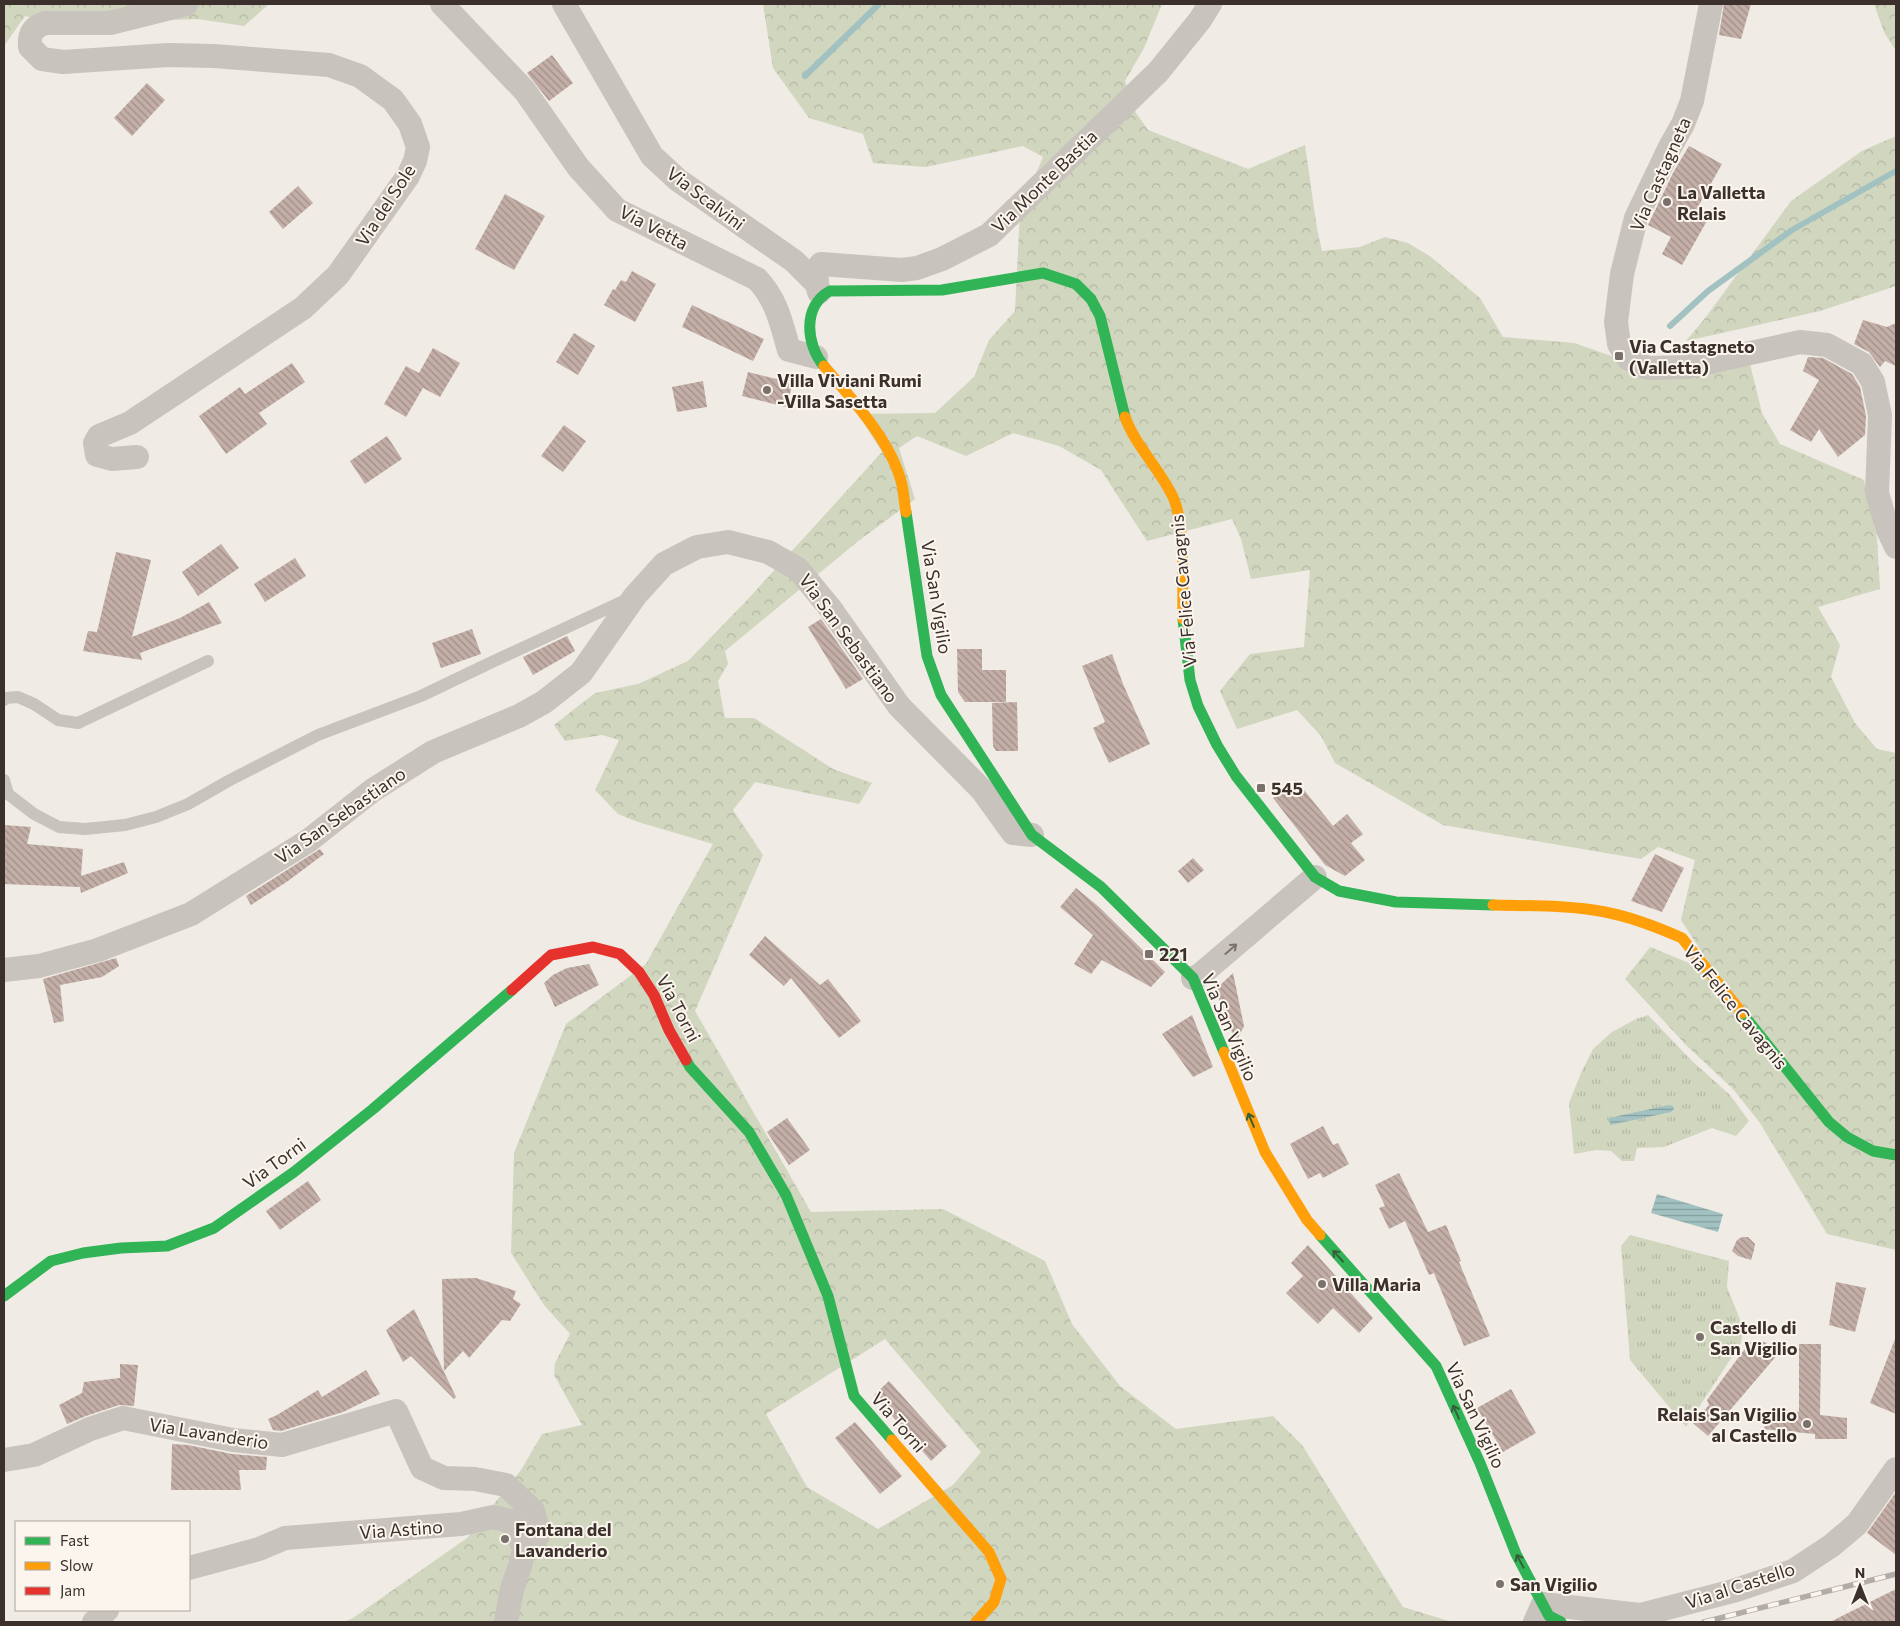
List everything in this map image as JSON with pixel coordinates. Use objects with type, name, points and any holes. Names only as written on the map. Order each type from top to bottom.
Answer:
[{"type":"street","name":"Via del Sole","points":[[137,457],[102,458],[97,455],[95,443],[99,436],[130,423],[310,302],[338,275],[408,176],[415,161],[418,147],[410,124],[393,100],[360,76],[329,65],[214,56],[168,56],[63,62],[42,58],[30,47],[31,31],[35,27],[45,24],[110,23],[186,4]]},
{"type":"street","name":"Via Vetta","points":[[442,4],[525,91],[578,166],[617,210],[758,279],[774,301],[789,350],[816,357]]},
{"type":"street","name":"Via Scalvini","points":[[564,4],[652,156],[678,180],[794,261],[819,290]]},
{"type":"street","name":"Via Monte Bastia","points":[[819,290],[816,270],[821,264],[902,270],[917,268],[942,259],[989,235],[1158,72],[1200,20],[1210,4]]},
{"type":"street","name":"Via Castagneta","points":[[1711,4],[1692,101],[1683,124],[1636,218],[1622,274],[1616,322],[1619,344],[1629,359],[1648,368],[1687,367],[1800,342],[1827,345],[1862,364],[1873,382],[1880,415],[1877,493],[1888,530],[1896,547]]},
{"type":"street","name":"Via Felice Cavagnis","points":[[819,290],[942,290],[1043,273],[1076,284],[1091,298],[1100,316],[1125,419],[1140,448],[1173,497],[1180,525],[1185,637],[1190,680],[1198,706],[1217,745],[1236,776],[1315,876],[1340,891],[1396,902],[1601,910],[1651,924],[1682,938],[1829,1122],[1847,1137],[1873,1151],[1896,1156]]},
{"type":"street","points":[[816,357],[811,345],[810,320],[819,290]]},
{"type":"street","name":"Via San Vigilio","points":[[816,357],[870,423],[888,452],[901,481],[927,656],[941,695],[1032,835],[1102,887],[1193,978],[1264,1152],[1307,1220],[1436,1366],[1480,1464],[1539,1613],[1561,1622]]},
{"type":"street","name":"Via San Sebastiano","points":[[4,970],[39,966],[98,950],[191,914],[308,841],[373,790],[434,752],[519,716],[544,702],[581,673],[635,596],[664,564],[698,547],[728,542],[768,552],[798,569],[830,608],[899,706],[982,790],[1013,833],[1032,835]]},
{"type":"street","points":[[1193,978],[1200,975],[1315,876]]},
{"type":"street","name":"Via Torni","points":[[4,1296],[51,1261],[102,1250],[167,1246],[214,1228],[294,1172],[373,1109],[551,955],[593,947],[620,954],[639,972],[654,995],[669,1030],[690,1067],[749,1132],[786,1195],[828,1296],[854,1396],[989,1552],[1001,1579],[994,1602],[976,1622]]},
{"type":"street","name":"Via Lavanderio","points":[[4,1460],[34,1455],[90,1429],[123,1418],[233,1440],[282,1445],[396,1411],[422,1468],[444,1478],[475,1479],[506,1485],[533,1511],[539,1532],[534,1543],[524,1548]]},
{"type":"street","name":"Via al Castello","points":[[1539,1613],[1640,1615],[1733,1591],[1793,1572],[1831,1546],[1857,1524],[1896,1468]]},
{"type":"street","name":"Via Astino","points":[[190,1568],[259,1550],[285,1538],[461,1524],[494,1518],[510,1521],[524,1548]]},
{"type":"street","points":[[506,1622],[524,1548]]},
{"type":"street","points":[[94,1622],[106,1611]]},
{"type":"lane","name":"Via San Sebastiano","points":[[4,780],[8,794],[34,814],[59,827],[85,830],[125,825],[156,817],[188,804],[230,780],[318,735],[421,696],[635,596]]},
{"type":"lane","points":[[4,700],[5,698],[18,697],[34,704],[58,720],[78,722],[208,661]]},
{"type":"green space","points":[[4,4],[269,4],[244,26],[198,19],[53,24],[25,16],[4,46]]},
{"type":"green space","points":[[763,4],[1162,4],[1144,48],[1125,81],[1136,113],[1148,130],[1248,169],[1305,145],[1322,251],[1360,247],[1385,237],[1408,243],[1431,257],[1480,298],[1503,337],[1574,343],[1626,361],[1750,364],[1762,413],[1780,444],[1864,480],[1877,538],[1880,589],[1818,607],[1840,645],[1831,677],[1855,723],[1877,749],[1896,753],[1896,1250],[1827,1234],[1760,1123],[1733,1089],[1687,1046],[1625,979],[1650,947],[1716,974],[1681,920],[1695,860],[1658,847],[1641,859],[1443,825],[1335,763],[1321,736],[1297,710],[1237,729],[1220,691],[1250,654],[1304,647],[1310,570],[1251,579],[1241,539],[1232,519],[1147,541],[1101,470],[1059,446],[1013,433],[966,456],[917,436],[899,448],[915,499],[857,542],[725,651],[728,664],[718,681],[725,718],[754,718],[833,769],[872,783],[859,804],[755,782],[733,810],[763,855],[695,1011],[811,1212],[943,1209],[1045,1261],[1072,1324],[1120,1386],[1176,1429],[1273,1416],[1302,1445],[1403,1607],[1452,1622],[344,1622],[353,1618],[467,1538],[521,1470],[542,1434],[582,1425],[554,1375],[555,1363],[570,1334],[544,1305],[511,1253],[514,1153],[566,1024],[646,964],[713,844],[638,822],[618,814],[595,790],[619,740],[602,735],[565,741],[554,725],[595,693],[638,684],[688,661],[750,597],[882,452],[858,414],[935,413],[974,377],[989,340],[1015,311],[1020,211],[1043,157],[1023,146],[926,167],[873,163],[863,134],[809,118],[773,68]],"holes":[[[885,1339],[981,1452],[953,1485],[878,1529],[807,1487],[766,1414]]]},
{"type":"green space","points":[[1874,4],[1896,4],[1896,51],[1884,32]]},
{"type":"green space","points":[[1896,136],[1896,286],[1820,311],[1686,341],[1706,317],[1791,201],[1862,151]]},
{"type":"green space","points":[[1648,1015],[1691,1060],[1730,1095],[1749,1121],[1736,1136],[1712,1128],[1664,1147],[1637,1148],[1634,1161],[1622,1161],[1611,1151],[1596,1150],[1574,1154],[1569,1103],[1593,1049],[1612,1032],[1636,1019]]},
{"type":"green space","points":[[1630,1235],[1729,1261],[1727,1287],[1743,1327],[1741,1343],[1686,1427],[1630,1360],[1621,1246]]},
{"type":"water","points":[[1669,1105],[1673,1106],[1674,1109],[1671,1112],[1610,1125],[1609,1118]]},
{"type":"water","points":[[1657,1194],[1723,1214],[1718,1232],[1651,1213]]},
{"type":"building","points":[[1724,4],[1751,4],[1741,39],[1719,35]]},
{"type":"building","points":[[552,55],[573,83],[549,101],[527,73]]},
{"type":"building","points":[[147,83],[165,100],[132,136],[114,118]]},
{"type":"building","points":[[1689,146],[1722,164],[1695,212],[1708,219],[1682,265],[1662,254],[1671,237],[1648,225],[1674,171]]},
{"type":"building","points":[[298,186],[313,203],[283,229],[269,212]]},
{"type":"building","points":[[505,194],[545,216],[514,270],[475,249]]},
{"type":"building","points":[[632,271],[656,284],[635,322],[604,305],[613,289],[615,290],[621,280],[626,282]]},
{"type":"building","points":[[692,305],[764,339],[753,361],[682,327]]},
{"type":"building","points":[[1863,320],[1887,327],[1896,323],[1896,366],[1885,361],[1880,367],[1869,352],[1854,344]]},
{"type":"building","points":[[574,333],[595,346],[578,375],[556,362]]},
{"type":"building","points":[[433,348],[460,363],[440,397],[423,388],[406,417],[384,404],[406,366],[419,373]]},
{"type":"building","points":[[1808,357],[1823,358],[1852,374],[1860,387],[1866,416],[1865,435],[1838,457],[1819,429],[1811,442],[1790,430],[1819,380],[1803,371]]},
{"type":"building","points":[[292,363],[305,382],[259,413],[267,424],[226,454],[199,416],[240,387],[245,394]]},
{"type":"building","name":"Villa Viviani Rumi -Villa Sasetta","points":[[748,372],[793,383],[786,407],[742,396]]},
{"type":"building","points":[[703,381],[707,407],[677,412],[672,387]]},
{"type":"building","points":[[564,425],[586,441],[563,472],[541,456]]},
{"type":"building","points":[[387,436],[402,459],[365,484],[350,461]]},
{"type":"building","points":[[221,544],[239,568],[198,596],[182,572]]},
{"type":"building","points":[[116,552],[151,560],[132,637],[180,618],[209,602],[222,623],[140,653],[142,660],[83,651],[88,631],[97,632]]},
{"type":"building","points":[[295,558],[306,576],[265,602],[254,584]]},
{"type":"building","points":[[821,619],[863,679],[846,689],[808,627]]},
{"type":"building","points":[[472,629],[481,654],[441,668],[432,643]]},
{"type":"building","points":[[567,636],[575,651],[533,675],[523,657]]},
{"type":"building","points":[[957,649],[982,649],[982,670],[1006,670],[1006,702],[965,702],[958,692]]},
{"type":"building","points":[[1112,654],[1123,684],[1150,744],[1109,763],[1093,728],[1105,722],[1082,666]]},
{"type":"building","points":[[1017,702],[1018,751],[996,751],[993,746],[992,703]]},
{"type":"building","points":[[1296,780],[1333,826],[1347,814],[1363,834],[1351,843],[1365,860],[1345,876],[1325,865],[1273,798]]},
{"type":"building","points":[[4,825],[31,827],[27,844],[83,849],[81,876],[124,862],[128,873],[81,893],[80,887],[4,884]]},
{"type":"building","points":[[320,849],[324,854],[288,881],[251,905],[246,896]]},
{"type":"building","points":[[1655,854],[1684,868],[1662,912],[1631,901]]},
{"type":"building","points":[[1193,858],[1204,870],[1188,883],[1178,871]]},
{"type":"building","points":[[1076,888],[1098,906],[1165,972],[1151,987],[1102,960],[1091,974],[1074,964],[1093,935],[1060,907]]},
{"type":"building","points":[[765,936],[820,985],[828,979],[861,1021],[839,1038],[791,978],[784,986],[749,955]]},
{"type":"building","points":[[116,958],[119,966],[102,977],[60,985],[64,1021],[54,1023],[43,979]]},
{"type":"building","points":[[589,964],[599,985],[555,1007],[544,983],[553,975],[567,968]]},
{"type":"building","points":[[1233,973],[1244,1026],[1236,1042],[1215,990]]},
{"type":"building","points":[[1192,1015],[1213,1067],[1193,1077],[1162,1034]]},
{"type":"building","points":[[787,1118],[810,1150],[789,1165],[767,1132]]},
{"type":"building","points":[[1323,1126],[1333,1145],[1338,1143],[1349,1164],[1323,1178],[1320,1173],[1308,1179],[1290,1144]]},
{"type":"building","points":[[1399,1173],[1428,1232],[1446,1225],[1461,1261],[1459,1262],[1490,1336],[1464,1346],[1434,1273],[1429,1275],[1405,1221],[1389,1229],[1379,1208],[1385,1206],[1375,1185]]},
{"type":"building","points":[[308,1181],[321,1200],[280,1230],[266,1211]]},
{"type":"building","points":[[1742,1237],[1748,1237],[1755,1244],[1751,1260],[1738,1256],[1732,1251],[1737,1240]]},
{"type":"building","name":"Villa Maria","points":[[1308,1245],[1373,1318],[1359,1333],[1333,1308],[1318,1324],[1286,1293],[1303,1276],[1291,1263]]},
{"type":"building","points":[[476,1278],[516,1291],[513,1299],[521,1304],[510,1321],[502,1320],[469,1358],[463,1351],[444,1371],[442,1279]]},
{"type":"building","points":[[1836,1282],[1866,1288],[1855,1332],[1829,1325]]},
{"type":"building","points":[[414,1309],[456,1397],[454,1399],[411,1356],[403,1362],[386,1330]]},
{"type":"building","points":[[1896,1339],[1896,1414],[1870,1403]]},
{"type":"building","points":[[1750,1342],[1765,1342],[1778,1354],[1708,1436],[1693,1423],[1709,1405],[1707,1400]]},
{"type":"building","points":[[1799,1344],[1821,1344],[1820,1415],[1847,1418],[1847,1439],[1815,1439],[1815,1434],[1763,1429],[1778,1409],[1799,1412]]},
{"type":"building","points":[[120,1364],[138,1365],[134,1406],[119,1405],[67,1424],[59,1405],[82,1393],[84,1382],[120,1378]]},
{"type":"building","points":[[366,1370],[380,1394],[343,1412],[281,1431],[273,1430],[268,1419],[318,1390],[322,1397]]},
{"type":"building","points":[[889,1381],[947,1446],[931,1461],[874,1395]]},
{"type":"building","points":[[1511,1389],[1536,1433],[1503,1452],[1477,1408]]},
{"type":"building","points":[[855,1422],[902,1476],[880,1494],[835,1438]]},
{"type":"building","points":[[172,1444],[188,1445],[232,1454],[267,1457],[266,1470],[239,1470],[241,1490],[171,1490]]},
{"type":"building","points":[[1896,1492],[1896,1555],[1867,1533]]},
{"type":"building","points":[[1896,1589],[1896,1622],[1830,1622]]},
{"type":"waterway","points":[[805,76],[879,4]]},
{"type":"waterway","points":[[1670,326],[1708,291],[1792,230],[1896,171]]},
{"type":"railway","points":[[1704,1622],[1896,1574]]},
{"type":"traffic: fast","points":[[824,366],[813,348],[810,326],[815,306],[830,291],[942,290],[1043,273],[1076,284],[1091,299],[1100,316],[1125,417]]},
{"type":"traffic: fast","points":[[906,512],[927,656],[941,695],[1032,835],[1101,887],[1193,978],[1224,1052]]},
{"type":"traffic: fast","points":[[1183,619],[1190,680],[1198,706],[1217,745],[1236,776],[1315,877],[1339,891],[1396,902],[1493,905]]},
{"type":"traffic: fast","points":[[4,1296],[51,1261],[83,1253],[121,1248],[167,1246],[214,1228],[294,1172],[373,1109],[512,990]]},
{"type":"traffic: fast","points":[[1742,1013],[1829,1122],[1847,1137],[1873,1151],[1896,1155]]},
{"type":"traffic: fast","points":[[686,1060],[690,1067],[749,1132],[786,1195],[828,1296],[854,1396],[892,1440]]},
{"type":"traffic: fast","points":[[1320,1235],[1436,1366],[1480,1463],[1516,1554],[1549,1616],[1561,1622]]},
{"type":"traffic: slow","points":[[824,366],[869,420],[888,450],[901,481],[906,512]]},
{"type":"traffic: slow","points":[[1125,417],[1135,438],[1168,487],[1177,509],[1182,539],[1183,619]]},
{"type":"traffic: slow","points":[[1493,905],[1549,906],[1605,912],[1644,923],[1673,934],[1682,938],[1742,1013]]},
{"type":"traffic: slow","points":[[1224,1052],[1265,1152],[1307,1220],[1320,1235]]},
{"type":"traffic: slow","points":[[892,1440],[989,1552],[1001,1579],[994,1602],[976,1622]]},
{"type":"traffic: jam","points":[[512,990],[551,955],[593,947],[620,954],[639,972],[654,995],[669,1030],[686,1060]]},
{"type":"place","name":"La Valletta Relais","points":[[1667,202]]},
{"type":"place","name":"Via Castagneto (Valletta)","points":[[1619,356]]},
{"type":"place","name":"Villa Viviani Rumi -Villa Sasetta","points":[[767,390]]},
{"type":"place","name":"545","points":[[1261,788]]},
{"type":"place","name":"221","points":[[1149,954]]},
{"type":"place","name":"Villa Maria","points":[[1322,1284]]},
{"type":"place","name":"Castello di San Vigilio","points":[[1700,1337]]},
{"type":"place","name":"Relais San Vigilio al Castello","points":[[1807,1424]]},
{"type":"place","name":"Fontana del Lavanderio","points":[[505,1539]]},
{"type":"place","name":"San Vigilio","points":[[1500,1584]]}]
